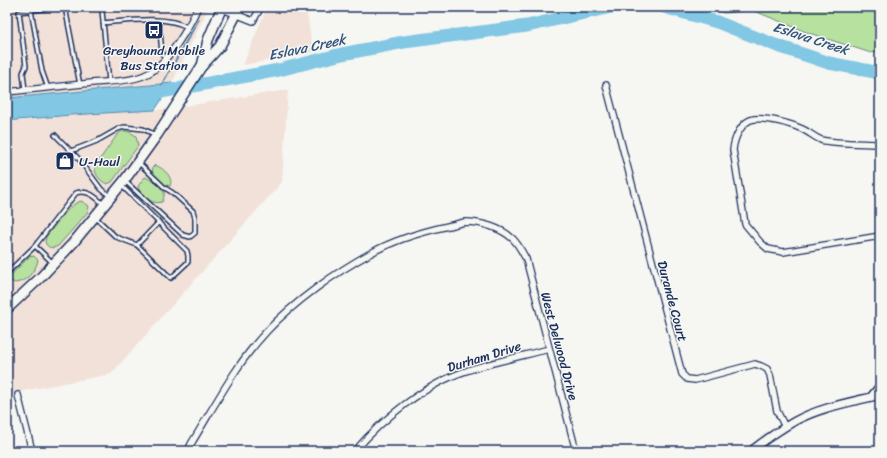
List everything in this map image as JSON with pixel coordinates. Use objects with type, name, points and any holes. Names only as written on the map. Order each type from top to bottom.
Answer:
[{"type":"main road","points":[[201,67],[208,40],[221,7]]},
{"type":"main road","points":[[8,305],[54,263],[123,183],[178,104],[201,67],[220,46],[238,10]]},
{"type":"street","points":[[7,92],[121,81],[148,73],[159,66],[165,59],[188,27],[198,7]]},
{"type":"street","points":[[221,7],[238,10],[253,21],[261,7]]},
{"type":"street","name":"Durande Court","points":[[606,85],[682,374],[687,379],[695,380],[755,364],[761,366],[767,370],[770,375],[777,410],[785,427]]},
{"type":"street","points":[[880,144],[822,140],[797,128],[774,121],[753,118],[747,122],[734,139],[733,150],[745,224],[768,249],[783,252],[880,236]]},
{"type":"street","name":"West Delwood Drive","points":[[188,451],[238,367],[267,331],[300,302],[330,279],[371,253],[427,230],[465,222],[491,227],[502,232],[513,239],[526,259],[576,451]]},
{"type":"street","name":"Durham Drive","points":[[355,451],[376,428],[424,391],[440,382],[466,371],[549,349]]},
{"type":"street","points":[[872,397],[880,386]]},
{"type":"street","points":[[18,395],[32,451]]},
{"type":"street","points":[[751,451],[795,421],[832,407],[880,395]]},
{"type":"lane","points":[[20,7],[22,11]]},
{"type":"lane","points":[[25,90],[23,73],[26,66],[19,12],[58,7]]},
{"type":"lane","points":[[65,7],[80,84]]},
{"type":"lane","points":[[104,7],[102,11],[109,82]]},
{"type":"lane","points":[[30,10],[42,71],[48,88]]},
{"type":"lane","points":[[103,23],[148,19],[181,23],[188,27]]},
{"type":"lane","points":[[159,21],[162,53],[165,59]]},
{"type":"lane","points":[[71,151],[124,127],[143,129],[157,135]]},
{"type":"lane","points":[[55,135],[71,151],[102,189],[111,197]]},
{"type":"lane","points":[[123,183],[183,235],[190,237],[195,233],[195,218],[193,211],[173,193],[165,188],[138,162]]},
{"type":"lane","points":[[95,217],[116,237],[137,245],[171,278],[188,262],[187,251],[158,222],[123,183]]},
{"type":"lane","points":[[7,273],[35,246],[76,193],[85,192],[95,197],[105,205]]},
{"type":"lane","points":[[137,245],[158,222]]},
{"type":"lane","points":[[35,246],[54,263]]},
{"type":"shaded area","points":[[7,7],[209,7],[172,83],[7,98]]},
{"type":"shaded area","points":[[267,7],[306,7],[313,52],[243,65]]},
{"type":"shaded area","points":[[288,90],[282,182],[111,374],[7,394],[7,122],[115,111],[159,110]]},
{"type":"green space","points":[[703,7],[880,7],[880,50],[871,53],[806,32],[752,10],[724,13]]},
{"type":"green space","points":[[122,131],[126,131],[136,136],[138,146],[112,182],[107,184],[98,177],[95,172],[95,166],[117,135]]},
{"type":"green space","points":[[155,165],[167,173],[171,183],[170,186],[165,185],[152,172]]},
{"type":"green space","points":[[145,177],[156,183],[163,190],[164,195],[162,202],[158,203],[151,201],[141,193],[138,186]]},
{"type":"green space","points":[[81,201],[89,207],[87,213],[58,246],[52,248],[48,247],[45,242],[46,237],[67,211],[76,203]]},
{"type":"green space","points":[[34,256],[38,260],[33,272],[23,281],[15,283],[10,281],[12,274],[29,257]]},
{"type":"water","points":[[172,83],[155,110],[71,115],[7,121],[7,98]]},
{"type":"waterway","name":"Eslava Creek","points":[[150,94],[279,70],[342,54],[404,42],[527,26],[611,7]]},
{"type":"waterway","name":"Eslava Creek","points":[[664,7],[717,22],[775,45],[829,63],[880,73]]},
{"type":"waterway","points":[[161,86],[199,19]]},
{"type":"place","name":"Greyhound Mobile Bus Station","points":[[154,30]]},
{"type":"place","name":"U-Haul","points":[[65,161]]}]
